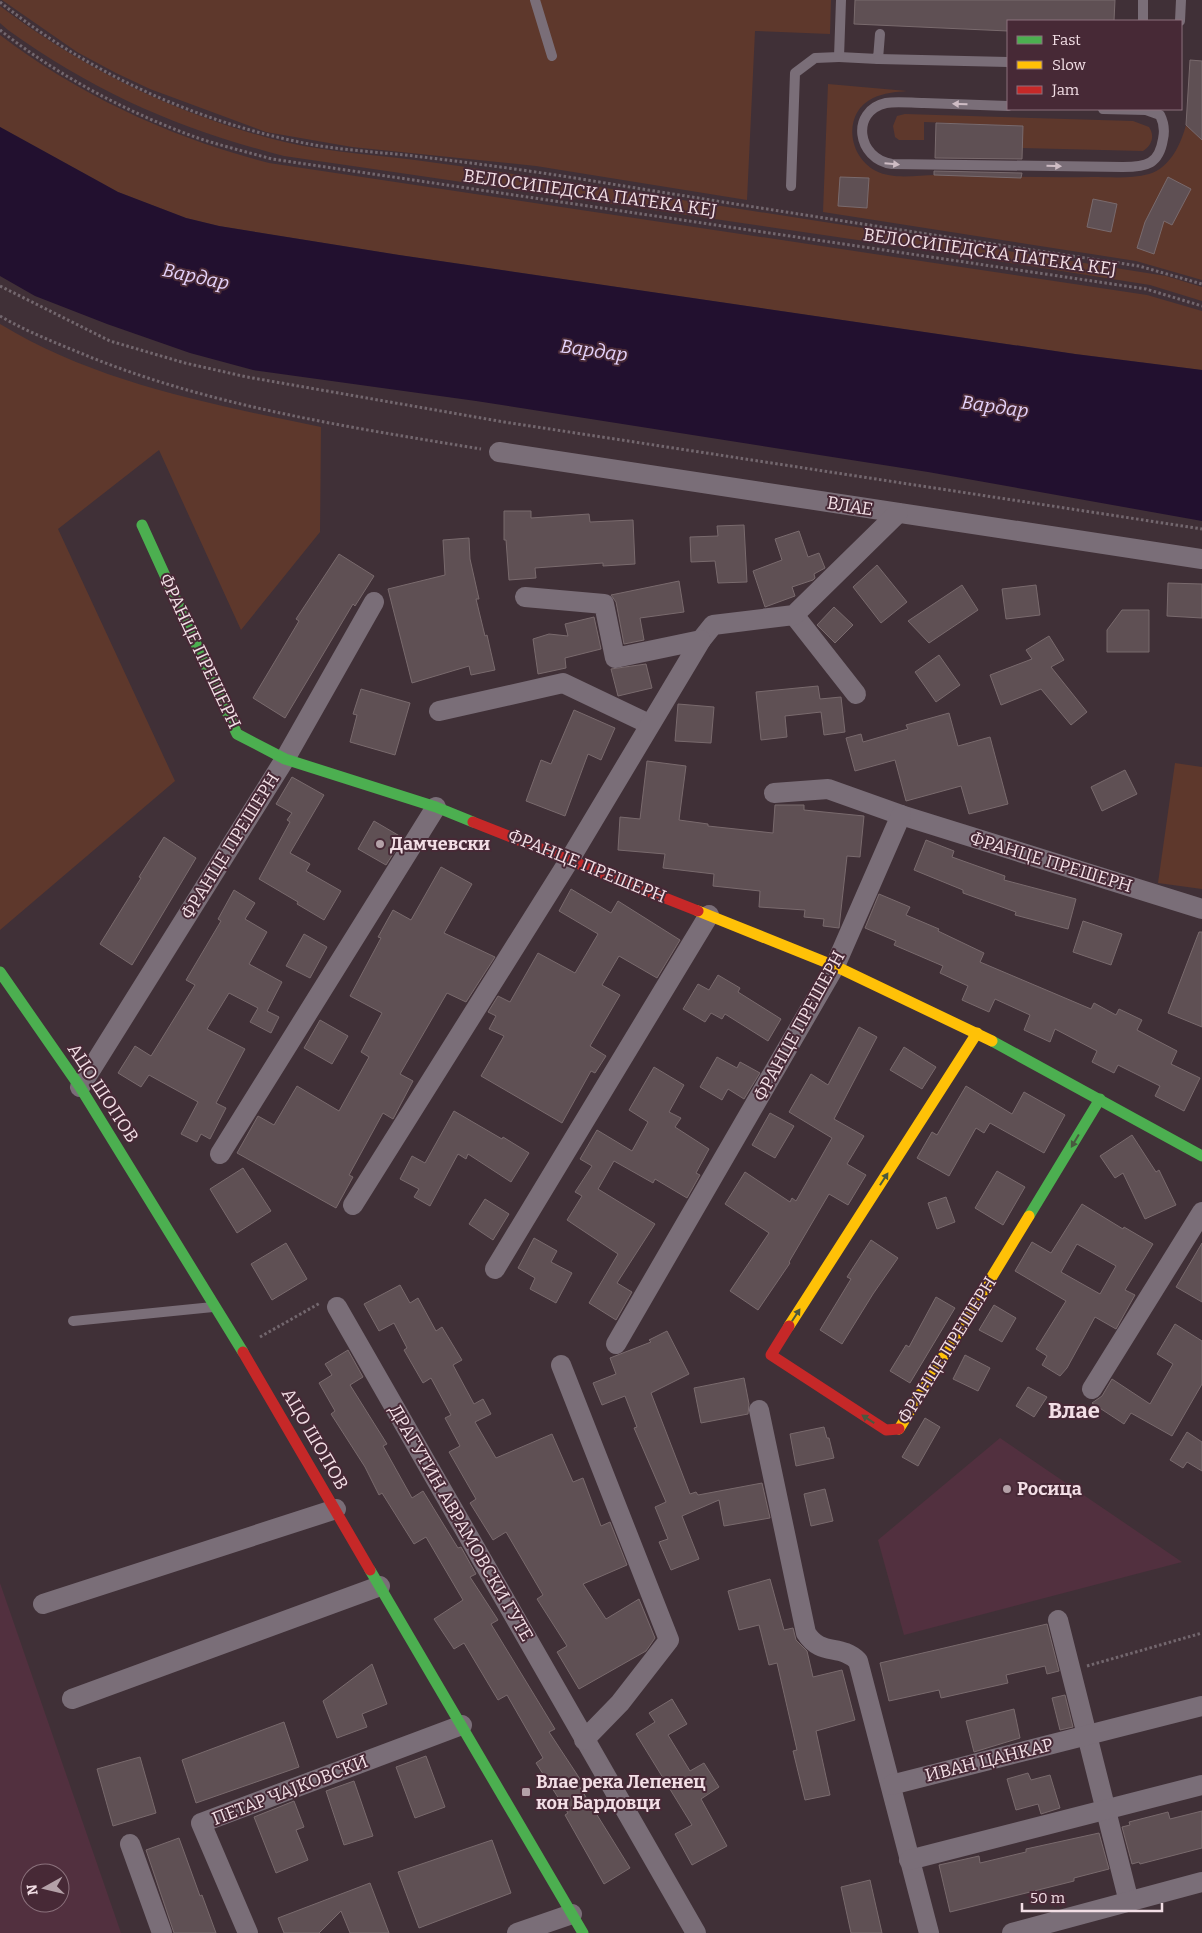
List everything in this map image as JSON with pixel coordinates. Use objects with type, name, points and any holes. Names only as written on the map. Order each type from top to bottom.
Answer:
[{"type":"street","name":"ВЛАЕ","points":[[498,452],[1202,559]]},
{"type":"street","points":[[353,1205],[570,859],[649,724],[701,640],[713,625],[794,615],[898,513]]},
{"type":"street","name":"ФРАНЦE ПРЕШЕРН","points":[[142,525],[237,734],[285,759],[436,807],[835,966],[977,1034],[1202,1156]]},
{"type":"street","points":[[525,597],[604,604],[615,658],[701,640]]},
{"type":"street","name":"ФРАНЦЕ ПРЕШЕРН","points":[[80,1087],[285,759],[374,602]]},
{"type":"street","points":[[794,615],[856,694]]},
{"type":"street","points":[[439,711],[563,683],[649,724]]},
{"type":"street","points":[[774,793],[828,789],[901,815]]},
{"type":"street","points":[[220,1154],[436,807]]},
{"type":"street","name":"ФРАНЦE ПРЕШЕРН","points":[[901,815],[1202,909]]},
{"type":"street","name":"ФРАНЦЕ ПРЕШЕРН","points":[[616,1344],[835,966],[901,815]]},
{"type":"street","points":[[495,1269],[709,915]]},
{"type":"street","name":"АЦО ШОПОВ","points":[[0,972],[80,1087],[216,1306],[583,1933]]},
{"type":"street","name":"ФРАНЦE ПРЕШЕРН","points":[[977,1034],[771,1355],[886,1430],[900,1429],[1100,1100]]},
{"type":"street","points":[[1092,1389],[1202,1212]]},
{"type":"street","name":"ДРАГУТИН АВРАМОВСКИ ГУТЕ","points":[[337,1307],[696,1933]]},
{"type":"street","points":[[561,1365],[669,1640],[620,1703],[584,1740]]},
{"type":"street","points":[[759,1410],[806,1633],[812,1643],[820,1648],[850,1653],[858,1661],[929,1933]]},
{"type":"street","points":[[43,1604],[336,1509]]},
{"type":"street","points":[[72,1699],[380,1586]]},
{"type":"street","points":[[1058,1620],[1129,1902]]},
{"type":"street","name":"ИВАН ЦАНКАР","points":[[891,1785],[1202,1706]]},
{"type":"street","name":"ПЕТАР ЧАЈКОВСКИ","points":[[248,1933],[201,1823],[462,1725]]},
{"type":"street","points":[[909,1860],[1202,1785]]},
{"type":"street","points":[[130,1844],[162,1933]]},
{"type":"street","points":[[1025,1931],[1202,1882]]},
{"type":"street","points":[[518,1933],[572,1914]]},
{"type":"lane","points":[[535,0],[552,56]]},
{"type":"lane","points":[[838,57],[841,0]]},
{"type":"lane","points":[[1143,0],[1143,20]]},
{"type":"lane","points":[[1180,20],[1181,0]]},
{"type":"lane","points":[[878,59],[880,34]]},
{"type":"lane","points":[[791,186],[795,73],[815,58],[1007,62]]},
{"type":"lane","points":[[1007,106],[885,103],[867,116],[863,125],[863,141],[870,154],[877,160],[892,164],[1138,167],[1156,159],[1161,152],[1164,123],[1157,111]]},
{"type":"lane","points":[[73,1322],[216,1306]]},
{"type":"path","points":[[0,2],[71,53],[139,89],[185,108],[265,134],[349,150],[525,170],[1139,266],[1202,284]]},
{"type":"path","name":"ВЕЛОСИПЕДСКА ПАТЕКА КЕЈ","points":[[0,30],[60,72],[131,110],[198,138],[272,159],[1146,289],[1202,306]]},
{"type":"path","points":[[0,286],[110,341],[185,363],[247,377],[504,422],[1202,529]]},
{"type":"path","points":[[0,316],[25,331],[166,385],[245,406],[345,427],[498,452]]},
{"type":"path","points":[[267,1333],[332,1296],[337,1307]]},
{"type":"path","points":[[1072,1670],[1202,1634]]},
{"type":"shaded area","points":[[2,0],[831,0],[830,34],[755,31],[747,200],[536,166],[352,147],[266,132],[150,89],[116,73],[77,52]]},
{"type":"shaded area","points":[[0,6],[62,48],[126,84],[194,114],[283,142],[321,149],[415,160],[566,182],[1166,276],[1202,287],[1202,301],[1150,285],[960,255],[284,156],[209,134],[174,121],[106,90],[73,72],[8,30],[0,23]]},
{"type":"shaded area","points":[[0,35],[62,77],[128,112],[162,128],[197,141],[269,163],[1147,295],[1202,311],[1202,370],[1075,354],[399,255],[219,226],[186,218],[118,192],[0,127]]},
{"type":"shaded area","points":[[828,84],[907,91],[894,92],[873,98],[863,105],[856,114],[853,124],[852,135],[859,156],[876,171],[890,175],[1142,176],[1156,171],[1169,161],[1178,147],[1186,125],[1202,140],[1202,280],[1136,261],[823,212]]},
{"type":"shaded area","points":[[905,114],[1133,121],[1149,127],[1152,137],[1149,146],[1143,151],[1022,148],[1023,126],[924,122],[924,140],[899,140],[895,137],[893,126],[897,116]]},
{"type":"shaded area","points":[[0,324],[76,362],[115,376],[197,400],[321,427],[320,532],[241,630],[159,450],[58,529],[175,781],[0,930]]},
{"type":"shaded area","points":[[1175,763],[1202,767],[1202,889],[1158,883]]},
{"type":"shaded area","name":"Росица","points":[[1000,1438],[1182,1562],[904,1635],[878,1540]]},
{"type":"shaded area","points":[[0,1583],[121,1933],[0,1933]]},
{"type":"water","name":"Вардар","points":[[0,127],[118,192],[186,218],[219,226],[399,255],[1075,354],[1202,370],[1202,521],[928,472],[476,401],[253,370],[190,353],[35,296],[0,276]]},
{"type":"building","points":[[855,0],[1115,0],[1114,20],[1007,20],[1007,31],[854,24]]},
{"type":"building","points":[[1190,60],[1202,61],[1202,140],[1186,125]]},
{"type":"building","points":[[936,123],[1023,126],[1022,159],[935,158]]},
{"type":"building","points":[[934,171],[1022,173],[1021,178],[934,175]]},
{"type":"building","points":[[840,177],[869,178],[867,208],[838,206]]},
{"type":"building","points":[[1168,177],[1191,189],[1172,225],[1164,221],[1154,254],[1137,248],[1145,222]]},
{"type":"building","points":[[1093,199],[1117,204],[1111,232],[1087,227]]},
{"type":"building","points":[[504,511],[531,511],[531,518],[589,514],[590,522],[633,520],[635,564],[603,566],[603,563],[535,568],[536,578],[509,580],[506,540],[504,540]]},
{"type":"building","points":[[744,525],[747,582],[718,583],[715,561],[691,562],[690,537],[718,536],[717,526]]},
{"type":"building","points":[[799,531],[808,557],[819,553],[825,568],[814,574],[815,578],[813,580],[792,587],[795,596],[765,607],[753,571],[782,560],[775,539]]},
{"type":"building","points":[[469,538],[470,559],[479,599],[476,599],[495,670],[471,675],[469,666],[412,683],[388,589],[445,575],[443,540]]},
{"type":"building","points":[[339,554],[374,576],[355,606],[353,604],[285,718],[253,698],[299,621],[296,619]]},
{"type":"building","points":[[877,565],[907,602],[881,623],[853,587]]},
{"type":"building","points":[[679,581],[684,612],[640,618],[644,640],[624,644],[616,602],[611,595]]},
{"type":"building","points":[[1168,583],[1202,584],[1202,618],[1167,616]]},
{"type":"building","points":[[962,585],[978,610],[929,643],[908,621]]},
{"type":"building","points":[[1036,585],[1040,615],[1006,619],[1002,589]]},
{"type":"building","points":[[834,607],[853,625],[835,643],[817,625]]},
{"type":"building","points":[[1122,610],[1149,610],[1149,652],[1107,652],[1107,630]]},
{"type":"building","points":[[594,617],[601,649],[565,658],[566,668],[538,674],[533,639],[549,634],[568,636],[565,624]]},
{"type":"building","points":[[1049,636],[1064,660],[1051,667],[1087,712],[1071,725],[1041,689],[1001,705],[990,675],[1032,659],[1026,650]]},
{"type":"building","points":[[939,655],[960,685],[936,702],[915,672]]},
{"type":"building","points":[[646,664],[652,688],[618,696],[611,669]]},
{"type":"building","points":[[818,686],[820,699],[841,697],[845,732],[824,735],[821,712],[785,716],[787,737],[761,740],[756,692]]},
{"type":"building","points":[[361,689],[410,703],[395,755],[350,742],[357,715],[353,714]]},
{"type":"building","points":[[678,704],[714,707],[711,743],[675,741]]},
{"type":"building","points":[[574,710],[615,728],[601,760],[588,754],[565,816],[526,801],[541,760],[551,764]]},
{"type":"building","points":[[949,713],[958,746],[990,737],[1008,804],[969,814],[961,786],[906,801],[895,760],[855,771],[846,738],[861,734],[863,742],[908,729],[906,725]]},
{"type":"building","points":[[647,761],[686,766],[679,820],[708,824],[708,826],[773,833],[775,805],[804,805],[804,810],[864,816],[860,857],[847,856],[839,928],[823,926],[824,919],[804,917],[805,910],[759,907],[760,891],[713,886],[714,874],[663,868],[665,854],[618,850],[620,817],[640,819]]},
{"type":"building","points":[[1125,770],[1137,794],[1102,811],[1091,787]]},
{"type":"building","points":[[292,777],[324,795],[290,853],[310,864],[306,871],[341,891],[324,920],[259,879],[290,822],[287,820],[292,813],[276,804]]},
{"type":"building","points":[[374,821],[403,838],[386,865],[358,849]]},
{"type":"building","points":[[164,837],[196,858],[132,965],[100,944]]},
{"type":"building","points":[[926,840],[954,851],[952,857],[1005,876],[1004,880],[1076,899],[1068,929],[1015,915],[1016,912],[963,893],[963,890],[914,870]]},
{"type":"building","points":[[441,867],[472,884],[444,933],[495,957],[466,1002],[447,993],[400,1074],[413,1081],[393,1119],[383,1113],[349,1175],[353,1177],[336,1208],[237,1153],[258,1116],[274,1125],[297,1086],[339,1111],[369,1057],[361,1052],[382,1013],[350,996],[381,938],[378,937],[393,910],[411,920]]},
{"type":"building","points":[[571,889],[611,913],[618,901],[680,940],[657,978],[619,956],[602,985],[620,995],[590,1046],[606,1056],[595,1073],[591,1071],[562,1123],[481,1076],[504,1036],[489,1029],[496,1016],[488,1012],[498,996],[510,1002],[538,953],[575,973],[598,934],[559,911]]},
{"type":"building","points":[[234,890],[255,903],[245,919],[267,932],[249,964],[282,982],[267,1011],[279,1017],[271,1033],[250,1022],[258,1008],[229,993],[207,1029],[245,1049],[216,1103],[226,1108],[210,1139],[201,1134],[197,1142],[181,1134],[198,1102],[149,1075],[141,1087],[118,1073],[135,1046],[151,1056],[195,985],[186,980],[221,921],[218,919]]},
{"type":"building","points":[[879,894],[910,907],[906,915],[939,929],[938,931],[984,953],[980,962],[1091,1009],[1094,1003],[1116,1015],[1119,1009],[1142,1020],[1137,1030],[1177,1051],[1171,1064],[1200,1078],[1184,1111],[1155,1096],[1160,1086],[1118,1065],[1114,1073],[1092,1062],[1097,1051],[1055,1029],[1050,1042],[1024,1030],[1030,1015],[995,999],[989,1012],[962,1000],[968,986],[940,973],[943,966],[894,945],[896,941],[865,928]]},
{"type":"building","points":[[1083,921],[1122,934],[1111,965],[1073,952]]},
{"type":"building","points":[[1199,932],[1202,932],[1202,1027],[1168,1013]]},
{"type":"building","points":[[304,934],[327,947],[310,978],[286,966]]},
{"type":"building","points":[[718,975],[740,988],[738,992],[781,1019],[768,1041],[725,1014],[722,1019],[711,1013],[705,1022],[683,1009],[698,984],[709,990]]},
{"type":"building","points":[[320,1020],[348,1036],[332,1064],[304,1048]]},
{"type":"building","points":[[859,1027],[877,1037],[834,1119],[864,1136],[847,1164],[866,1175],[848,1205],[829,1194],[790,1263],[758,1310],[730,1291],[769,1233],[725,1204],[745,1172],[790,1202],[792,1198],[796,1201],[832,1138],[789,1112],[811,1074],[828,1085]]},
{"type":"building","points":[[904,1047],[936,1067],[922,1089],[890,1070]]},
{"type":"building","points":[[717,1057],[737,1068],[740,1062],[760,1073],[744,1099],[728,1089],[722,1100],[700,1087]]},
{"type":"building","points":[[654,1067],[684,1085],[669,1112],[681,1118],[675,1127],[709,1149],[696,1173],[700,1175],[687,1198],[655,1179],[653,1183],[614,1161],[598,1189],[655,1224],[617,1283],[632,1292],[616,1320],[589,1303],[618,1254],[567,1220],[582,1196],[575,1192],[592,1166],[580,1159],[597,1130],[632,1151],[648,1122],[629,1110]]},
{"type":"building","points":[[966,1086],[1012,1114],[1024,1092],[1065,1115],[1044,1153],[990,1123],[984,1133],[976,1128],[949,1176],[917,1158],[932,1132],[937,1135]]},
{"type":"building","points":[[454,1111],[529,1153],[511,1182],[468,1154],[466,1159],[458,1154],[430,1206],[414,1197],[419,1189],[400,1179],[412,1156],[425,1163]]},
{"type":"building","points":[[770,1113],[794,1126],[775,1158],[752,1145]]},
{"type":"building","points":[[1132,1135],[1156,1172],[1159,1170],[1176,1205],[1145,1219],[1123,1173],[1115,1178],[1100,1156]]},
{"type":"building","points":[[243,1168],[271,1211],[237,1233],[210,1189]]},
{"type":"building","points":[[997,1171],[1025,1187],[1003,1225],[975,1208]]},
{"type":"building","points":[[946,1197],[955,1222],[937,1229],[928,1203]]},
{"type":"building","points":[[485,1199],[509,1214],[493,1240],[469,1224]]},
{"type":"building","points":[[1082,1204],[1123,1229],[1124,1227],[1153,1244],[1125,1290],[1135,1295],[1116,1329],[1095,1317],[1067,1368],[1060,1376],[1042,1365],[1047,1356],[1036,1349],[1066,1301],[1015,1271],[1032,1242],[1051,1253]],"holes":[[[1077,1244],[1116,1266],[1100,1294],[1061,1272]]]},
{"type":"building","points":[[534,1238],[557,1251],[551,1262],[572,1273],[556,1303],[530,1289],[535,1278],[518,1268]]},
{"type":"building","points":[[871,1240],[898,1258],[842,1344],[820,1330],[851,1279],[847,1277]]},
{"type":"building","points":[[286,1243],[307,1279],[272,1300],[251,1264]]},
{"type":"building","points":[[1202,1243],[1202,1302],[1176,1287]]},
{"type":"building","points":[[400,1285],[410,1303],[418,1298],[436,1331],[442,1327],[462,1360],[453,1365],[474,1404],[483,1399],[491,1414],[475,1422],[496,1458],[552,1434],[573,1482],[583,1478],[601,1526],[610,1522],[627,1565],[583,1584],[606,1619],[639,1599],[655,1638],[646,1651],[579,1689],[557,1652],[567,1646],[537,1599],[543,1595],[506,1532],[493,1540],[470,1503],[476,1499],[449,1452],[460,1446],[445,1418],[451,1415],[431,1378],[423,1383],[404,1350],[407,1348],[394,1323],[379,1331],[364,1304]]},
{"type":"building","points":[[936,1297],[955,1308],[910,1383],[890,1371],[906,1345],[909,1347]]},
{"type":"building","points":[[994,1305],[1016,1318],[1002,1342],[979,1330]]},
{"type":"building","points":[[1175,1324],[1202,1341],[1202,1384],[1172,1436],[1131,1413],[1124,1424],[1092,1403],[1102,1396],[1112,1379],[1150,1404],[1173,1364],[1157,1354]]},
{"type":"building","points":[[667,1331],[689,1374],[651,1393],[690,1494],[696,1492],[698,1495],[762,1483],[770,1518],[724,1526],[719,1500],[682,1516],[699,1559],[671,1570],[659,1542],[668,1539],[655,1507],[666,1502],[634,1428],[637,1427],[625,1396],[602,1405],[593,1383],[616,1374],[610,1358],[651,1342],[649,1340]]},
{"type":"building","points":[[348,1350],[363,1377],[350,1385],[387,1444],[383,1446],[412,1498],[423,1491],[458,1548],[461,1547],[476,1574],[470,1577],[498,1620],[491,1624],[555,1729],[549,1732],[580,1779],[576,1781],[630,1868],[604,1884],[565,1815],[568,1813],[536,1763],[543,1758],[507,1695],[498,1700],[464,1643],[454,1649],[434,1619],[463,1600],[426,1537],[414,1544],[382,1493],[379,1495],[365,1467],[331,1414],[335,1411],[319,1383],[332,1375],[325,1364]]},
{"type":"building","points":[[965,1355],[990,1368],[978,1391],[953,1379]]},
{"type":"building","points":[[744,1378],[749,1404],[748,1414],[701,1423],[694,1388]]},
{"type":"building","points":[[1028,1387],[1047,1397],[1034,1417],[1016,1406]]},
{"type":"building","points":[[925,1418],[940,1427],[918,1466],[902,1457]]},
{"type":"building","points":[[824,1427],[834,1458],[796,1466],[790,1434]]},
{"type":"building","points":[[1187,1432],[1202,1442],[1202,1471],[1187,1462],[1183,1468],[1170,1460]]},
{"type":"building","points":[[825,1489],[833,1521],[811,1526],[804,1494]]},
{"type":"building","points":[[770,1579],[784,1630],[793,1628],[796,1640],[807,1651],[813,1677],[842,1670],[855,1720],[816,1731],[830,1795],[805,1800],[793,1751],[797,1750],[777,1663],[769,1665],[759,1625],[739,1630],[728,1591]]},
{"type":"building","points":[[1047,1624],[1059,1671],[1047,1674],[1045,1666],[1006,1675],[1008,1683],[941,1698],[939,1690],[889,1701],[880,1663]]},
{"type":"building","points":[[372,1664],[387,1704],[362,1714],[367,1727],[337,1738],[323,1701]]},
{"type":"building","points":[[1065,1695],[1073,1727],[1060,1730],[1052,1698]]},
{"type":"building","points":[[672,1699],[687,1724],[668,1735],[690,1771],[704,1763],[719,1787],[701,1799],[727,1846],[692,1865],[675,1834],[692,1825],[636,1734],[655,1722],[649,1713]]},
{"type":"building","points":[[1014,1709],[1020,1738],[974,1752],[966,1721]]},
{"type":"building","points":[[284,1722],[299,1767],[196,1803],[182,1760]]},
{"type":"building","points":[[426,1756],[445,1807],[415,1818],[396,1767]]},
{"type":"building","points":[[140,1757],[156,1813],[113,1826],[97,1769]]},
{"type":"building","points":[[1028,1773],[1031,1780],[1050,1775],[1060,1808],[1041,1814],[1038,1804],[1016,1810],[1007,1779]]},
{"type":"building","points":[[354,1781],[373,1836],[344,1845],[326,1791]]},
{"type":"building","points":[[294,1801],[304,1827],[296,1830],[308,1860],[276,1873],[254,1817]]},
{"type":"building","points":[[1202,1811],[1202,1848],[1140,1864],[1139,1862],[1132,1864],[1122,1827],[1130,1825],[1129,1822],[1168,1812],[1170,1819]]},
{"type":"building","points":[[1099,1833],[1109,1869],[1074,1878],[1074,1881],[950,1912],[939,1865],[979,1856],[980,1863],[1026,1852],[1026,1849]]},
{"type":"building","points":[[179,1838],[216,1933],[174,1933],[146,1850]]},
{"type":"building","points":[[492,1840],[511,1893],[419,1928],[398,1872]]},
{"type":"building","points":[[870,1880],[882,1933],[851,1933],[841,1887]]},
{"type":"building","points":[[370,1883],[389,1933],[350,1933],[341,1911],[319,1933],[284,1933],[278,1918]]},
{"type":"traffic: fast","points":[[142,525],[237,734],[285,759],[436,807],[473,822]]},
{"type":"traffic: fast","points":[[0,972],[80,1087],[243,1352]]},
{"type":"traffic: fast","points":[[992,1041],[1202,1156]]},
{"type":"traffic: fast","points":[[1029,1216],[1100,1099]]},
{"type":"traffic: fast","points":[[370,1570],[583,1933]]},
{"type":"traffic: slow","points":[[698,911],[835,966],[992,1041]]},
{"type":"traffic: slow","points":[[789,1326],[977,1033]]},
{"type":"traffic: slow","points":[[899,1429],[1029,1216]]},
{"type":"traffic: jam","points":[[473,822],[698,911]]},
{"type":"traffic: jam","points":[[789,1326],[771,1355],[886,1430],[899,1429]]},
{"type":"traffic: jam","points":[[243,1352],[370,1570]]},
{"type":"place","name":"Дамчевски","points":[[380,844]]},
{"type":"place","name":"Росица","points":[[1007,1489]]},
{"type":"place","name":"Влае река Лепенец кон Бардовци","points":[[526,1792]]},
{"type":"district","name":"Влае","points":[[1074,1410]]}]
